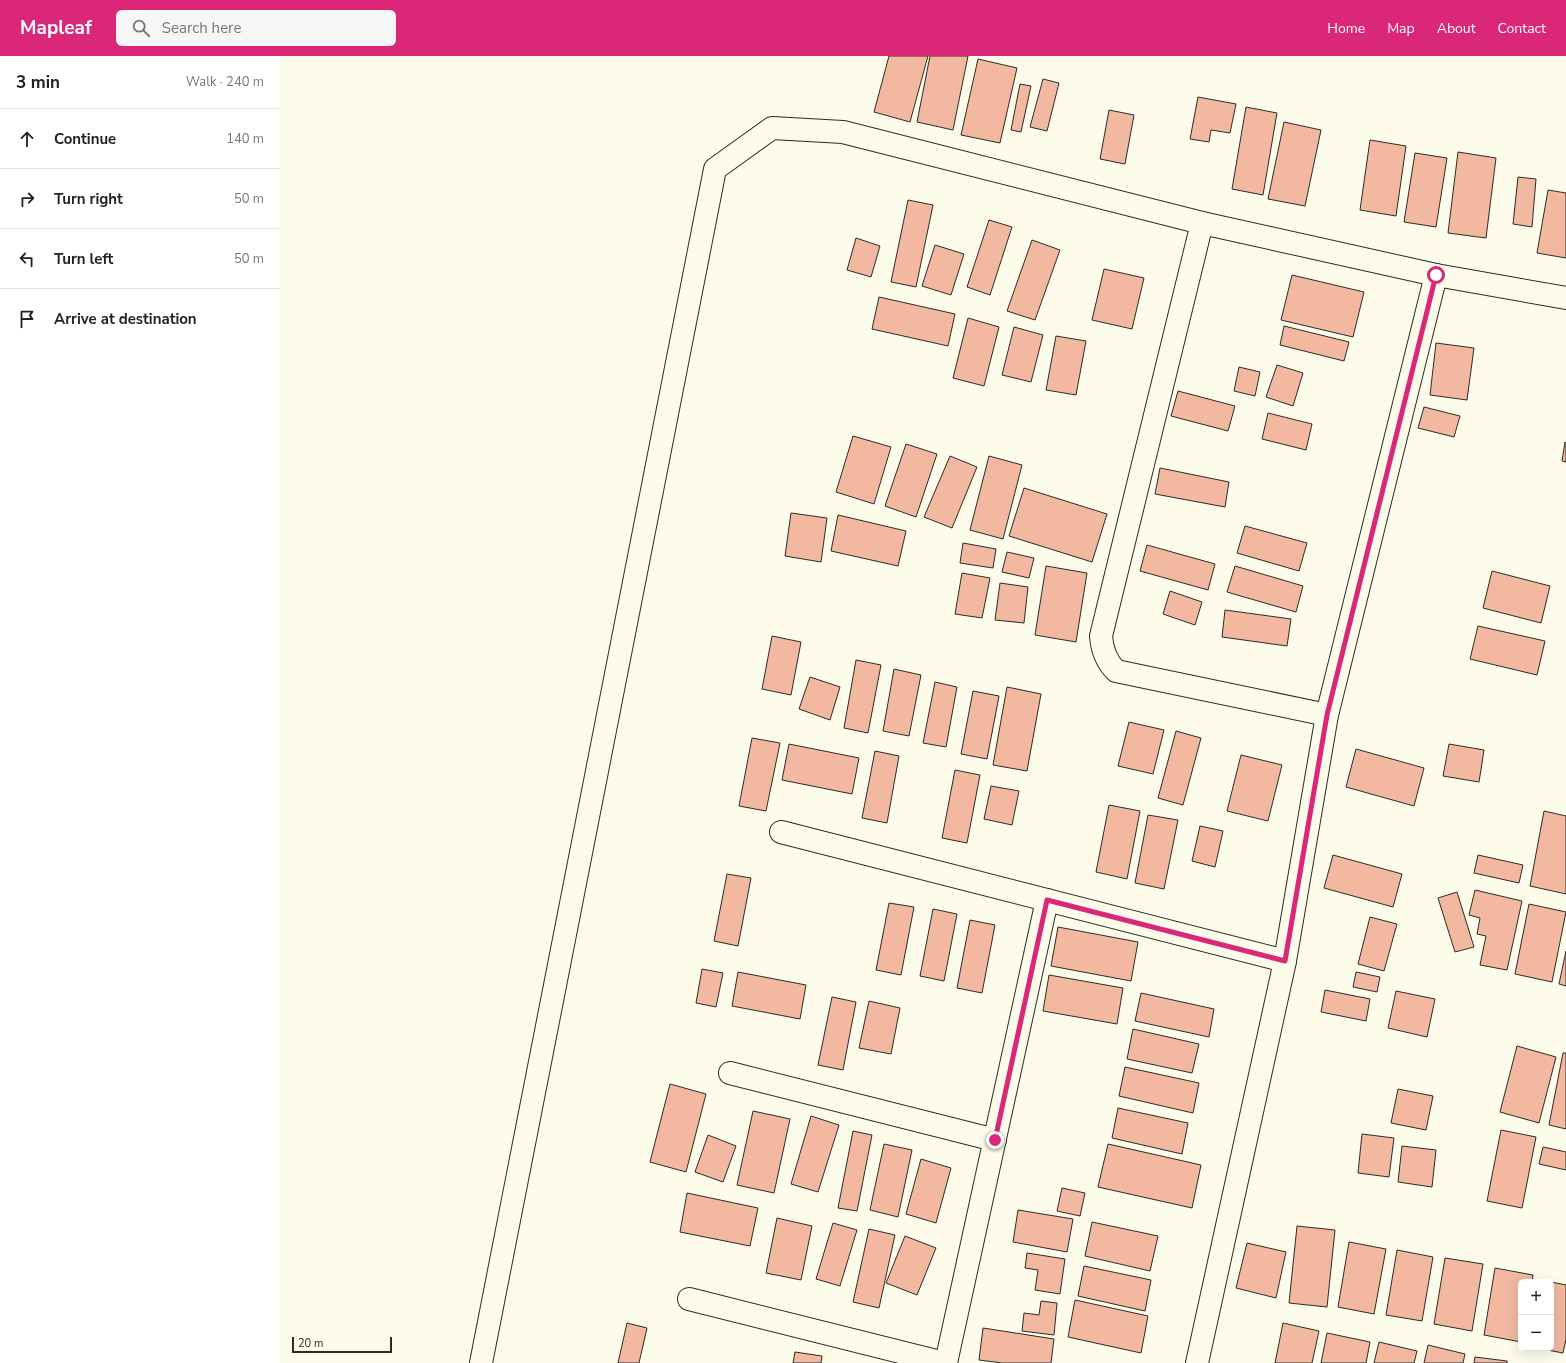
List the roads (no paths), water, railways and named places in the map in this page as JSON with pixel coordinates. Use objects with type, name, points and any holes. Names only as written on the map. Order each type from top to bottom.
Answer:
[{"type":"street","points":[[481,1363],[715,169],[772,128],[843,132],[1202,223],[1436,275],[1566,298]]},
{"type":"street","points":[[1202,223],[1101,636],[1102,648],[1110,665],[1116,672],[1327,715]]},
{"type":"street","points":[[1197,1363],[1285,961],[1327,715],[1436,275]]},
{"type":"street","points":[[781,832],[1285,961]]},
{"type":"street","points":[[689,1299],[945,1363],[1047,900]]},
{"type":"street","points":[[730,1073],[995,1140]]}]
